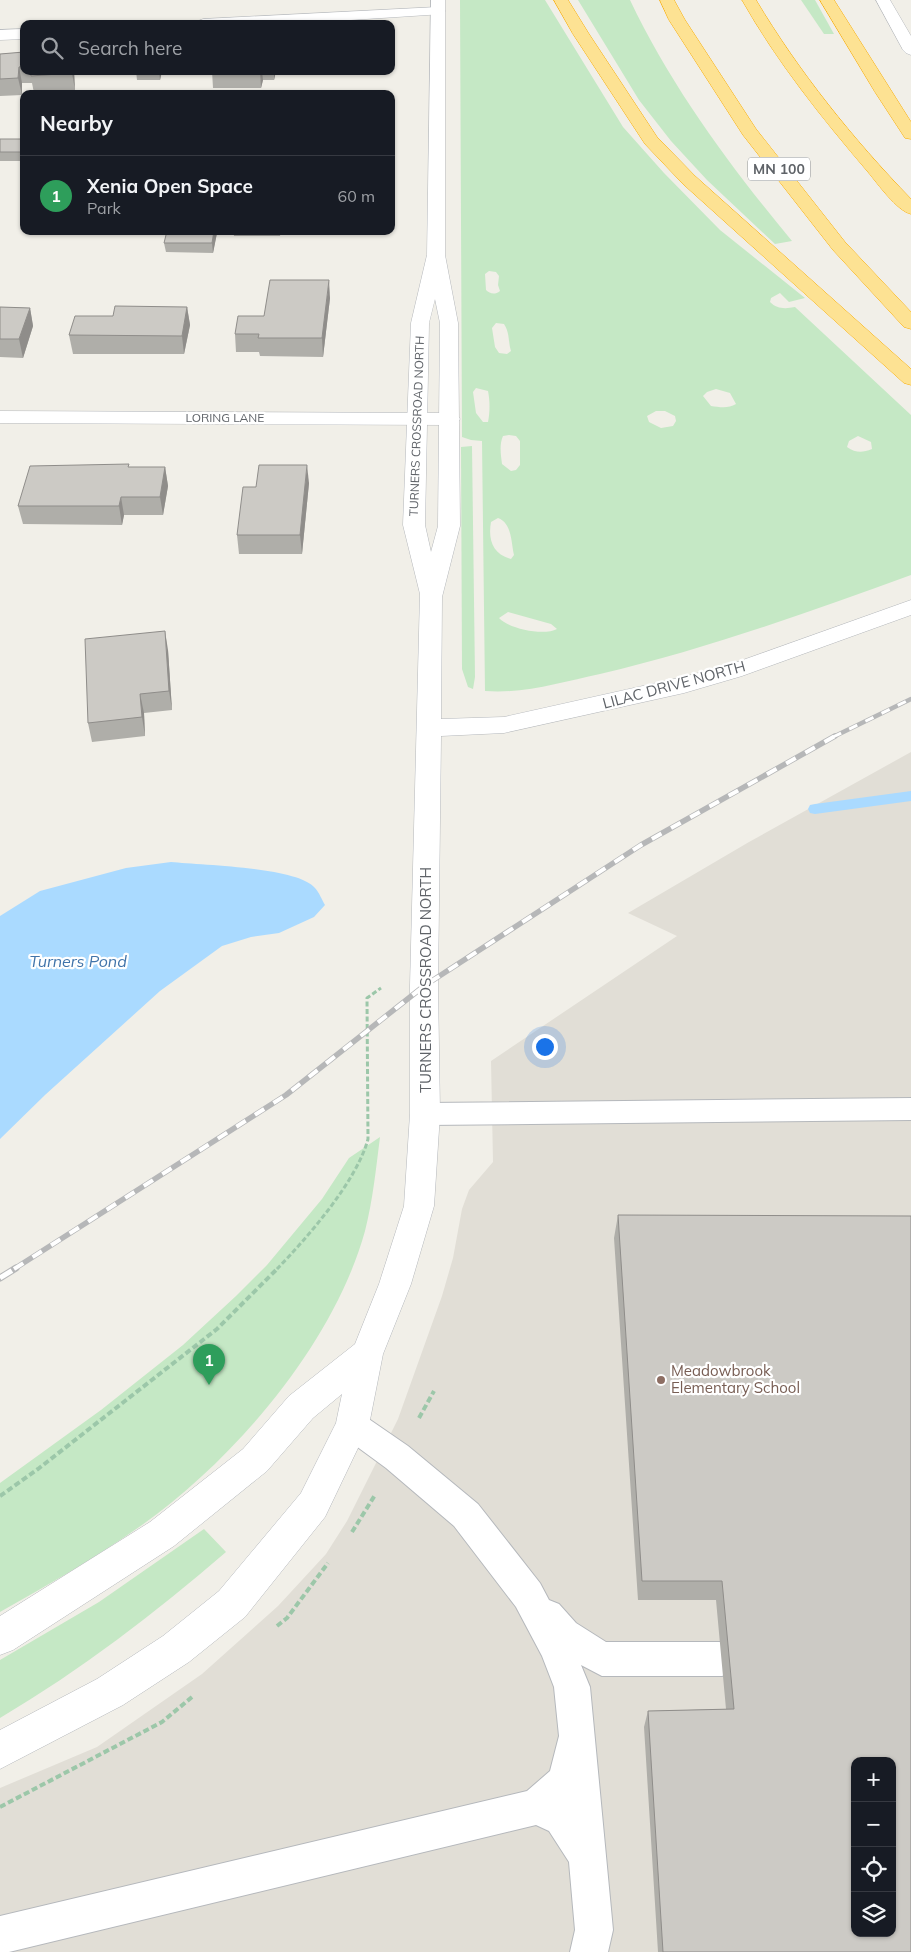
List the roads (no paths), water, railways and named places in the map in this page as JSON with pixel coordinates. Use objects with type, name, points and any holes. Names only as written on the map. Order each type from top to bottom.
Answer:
[{"type":"highway","points":[[561,0],[581,34],[651,140],[689,180],[911,379]]},
{"type":"highway","name":"MN 100","points":[[668,0],[677,20],[750,132],[839,246],[911,323]]},
{"type":"highway","points":[[749,0],[761,22],[818,103],[894,192],[911,209]]},
{"type":"highway","points":[[826,0],[911,134]]},
{"type":"street","points":[[883,0],[911,50]]},
{"type":"street","points":[[252,20],[438,5]]},
{"type":"street","name":"TURNERS CROSSROAD NORTH","points":[[0,1750],[110,1692],[176,1648],[232,1604],[313,1506],[352,1424],[367,1354],[395,1284],[419,1206],[424,1114],[431,597],[449,526],[449,323],[436,255],[438,5]]},
{"type":"street","points":[[0,35],[20,34]]},
{"type":"street","name":"TURNERS CROSSROAD NORTH","points":[[431,597],[414,525],[420,323],[436,255]]},
{"type":"street","name":"LORING LANE","points":[[0,417],[450,418]]},
{"type":"street","name":"LILAC DRIVE NORTH","points":[[429,728],[504,725],[684,685],[734,671],[911,607]]},
{"type":"street","name":"TURNERS CROSSROAD NORTH","points":[[0,1637],[162,1534],[255,1460],[302,1407],[367,1354]]},
{"type":"lane","points":[[424,1114],[911,1108]]},
{"type":"lane","points":[[352,1424],[397,1457],[466,1515],[528,1595],[564,1635],[602,1659],[722,1659]]},
{"type":"lane","points":[[528,1595],[554,1644],[572,1687],[594,1930],[589,1952]]},
{"type":"lane","points":[[572,1687],[602,1659]]},
{"type":"lane","points":[[0,1935],[537,1807],[565,1781],[576,1737]]},
{"type":"lane","points":[[537,1807],[562,1818],[588,1857]]},
{"type":"water","name":"Turners Pond","points":[[171,862],[248,868],[289,876],[305,881],[315,888],[325,905],[314,917],[279,933],[251,937],[222,946],[160,991],[45,1095],[0,1139],[0,916],[40,891],[126,868]]},
{"type":"waterway","points":[[815,809],[911,796]]},
{"type":"railway","points":[[835,736],[911,699]]},
{"type":"railway","points":[[14,1269],[286,1095],[424,986],[641,845],[835,736]]},
{"type":"railway","points":[[0,1278],[16,1268]]},
{"type":"place","name":"Meadowbrook Elementary School","points":[[661,1380]]},
{"type":"place","name":"Xenia Open Space","points":[[209,1385]]}]
